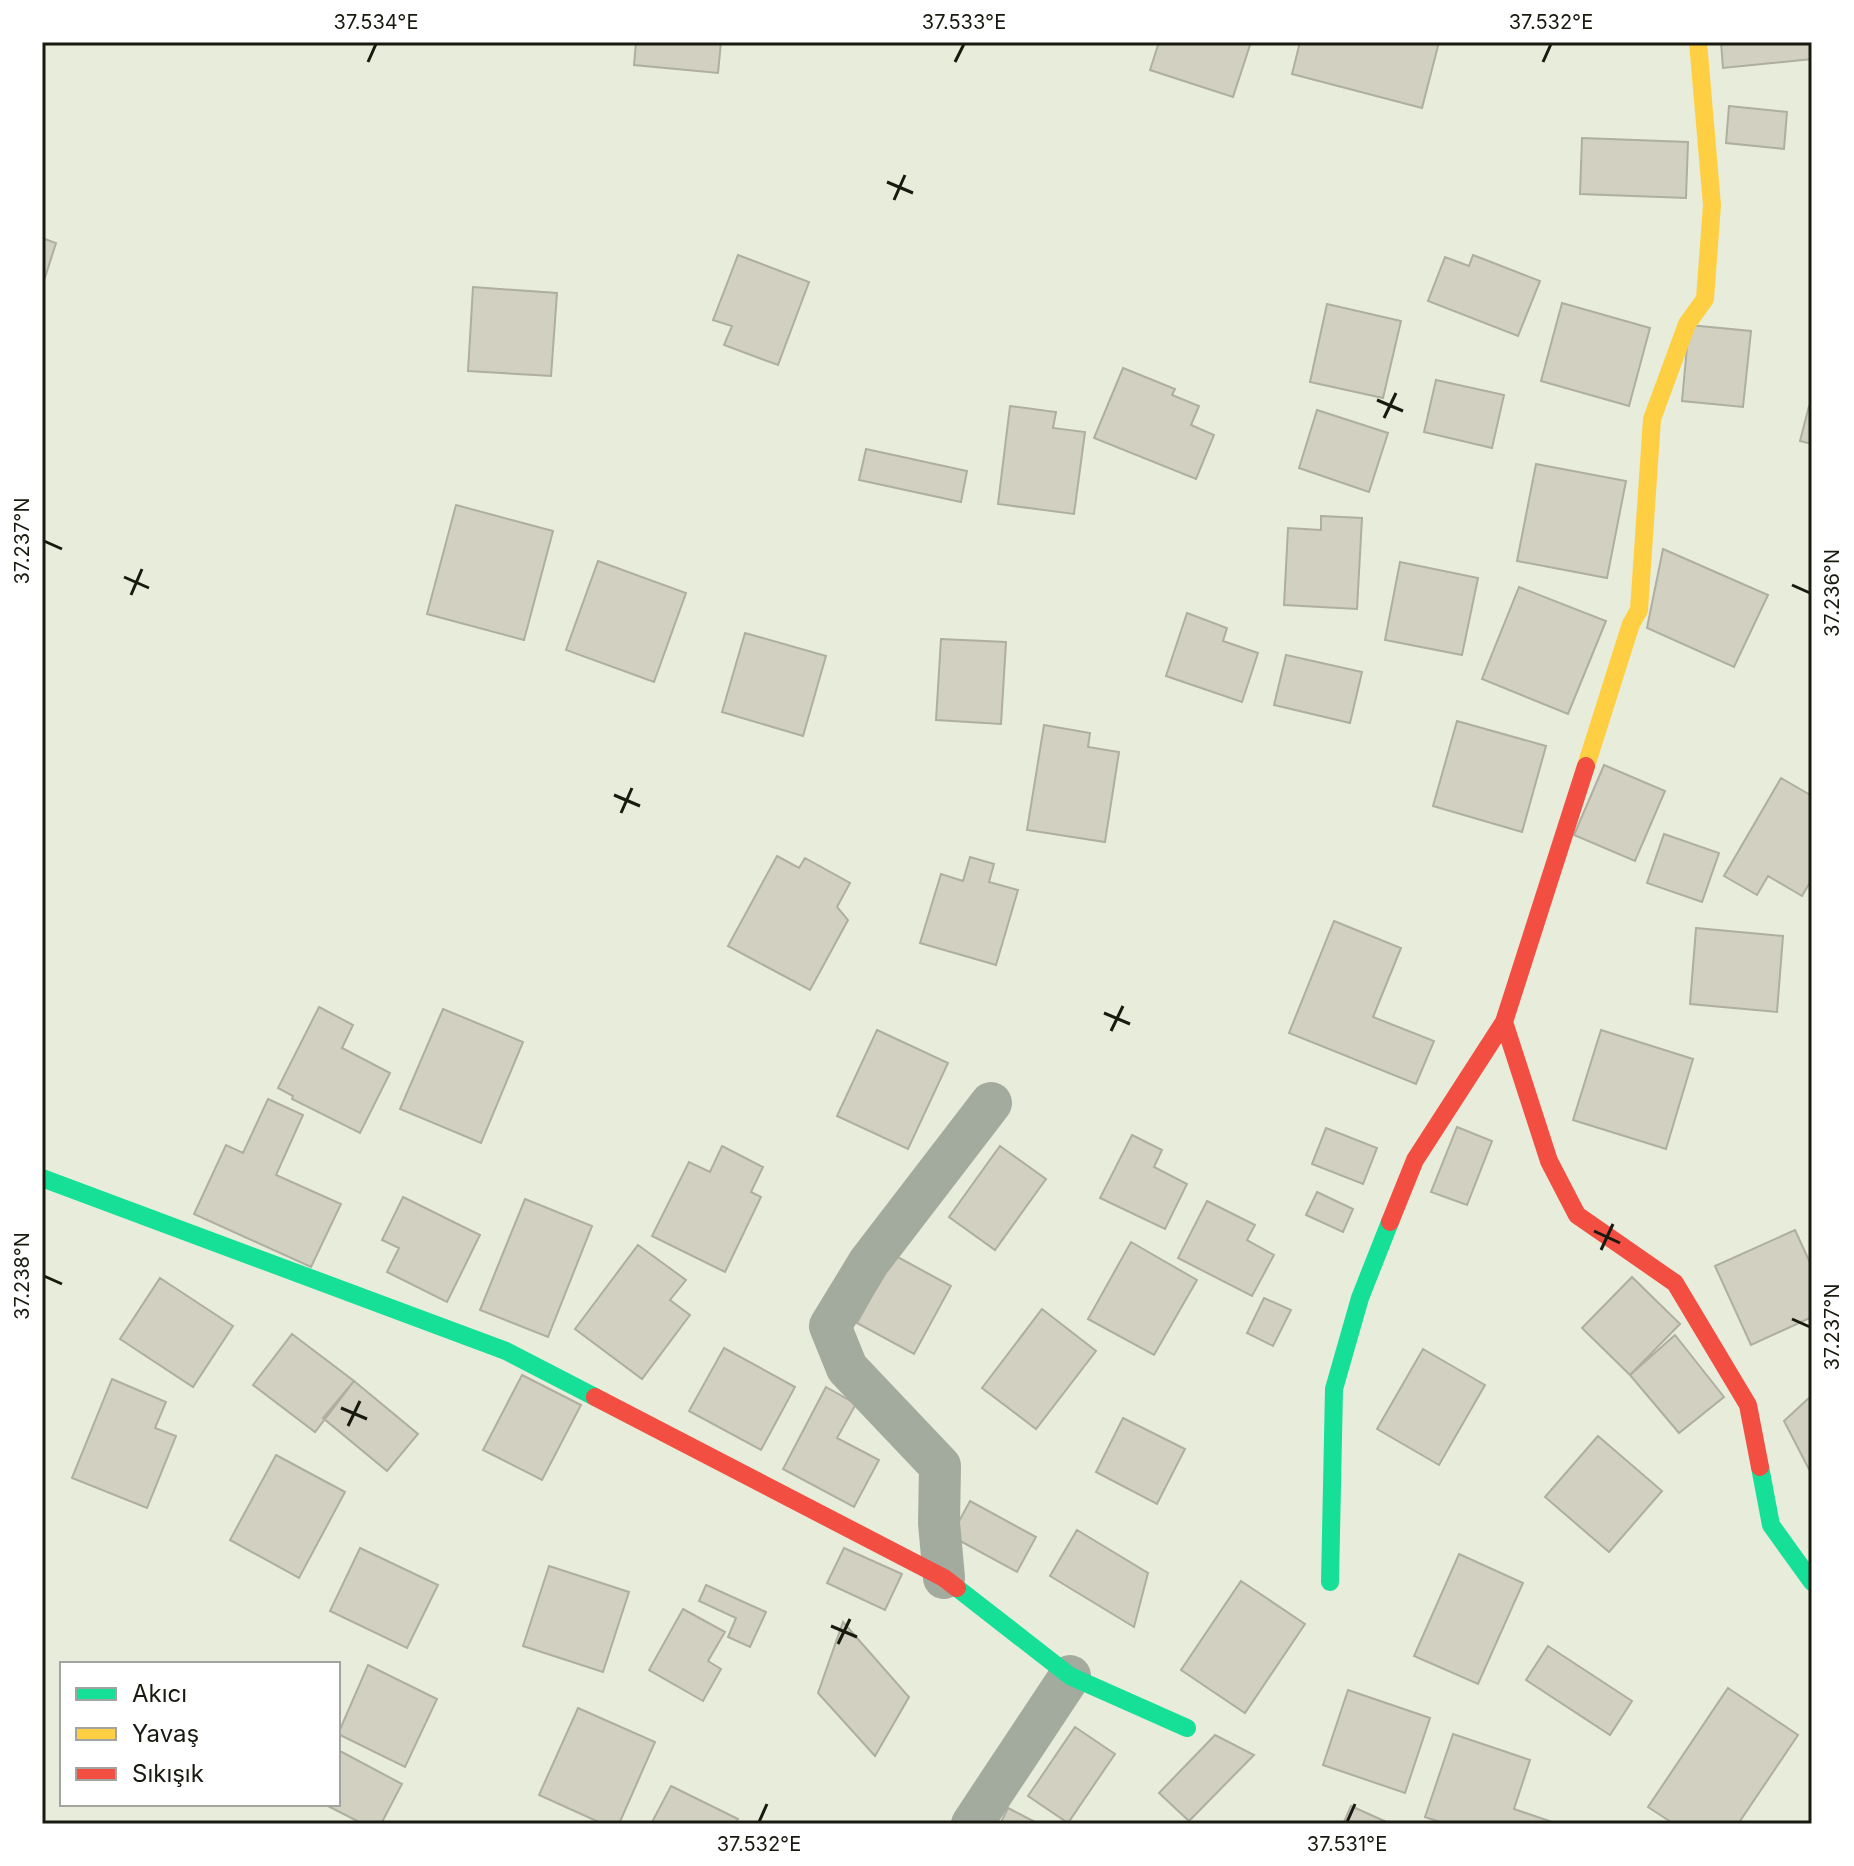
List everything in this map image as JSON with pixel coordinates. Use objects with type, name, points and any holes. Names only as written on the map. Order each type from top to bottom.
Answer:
[{"type":"street","points":[[1330,1582],[1334,1389],[1360,1298],[1415,1160],[1504,1022],[1556,851],[1631,624],[1639,610],[1652,419],[1687,324],[1705,299],[1712,205],[1698,42]]},
{"type":"street","points":[[1504,1022],[1549,1161],[1577,1215],[1675,1283],[1748,1405],[1771,1525],[1812,1582]]},
{"type":"street","points":[[944,1578],[939,1523],[940,1466],[847,1368],[830,1326],[869,1262],[991,1103]]},
{"type":"street","points":[[42,1178],[506,1351],[944,1578],[1070,1676],[1187,1728]]},
{"type":"street","points":[[972,1824],[1070,1676]]},
{"type":"building","points":[[636,42],[721,42],[718,73],[634,65]]},
{"type":"building","points":[[1159,42],[1251,42],[1233,97],[1150,70]]},
{"type":"building","points":[[1300,42],[1439,42],[1422,108],[1292,74]]},
{"type":"building","points":[[1721,42],[1812,42],[1812,59],[1723,68]]},
{"type":"building","points":[[1729,106],[1787,112],[1784,149],[1726,143]]},
{"type":"building","points":[[1582,138],[1688,142],[1686,198],[1580,194]]},
{"type":"building","points":[[42,238],[56,243],[42,287]]},
{"type":"building","points":[[738,255],[809,282],[778,365],[724,345],[732,326],[713,320]]},
{"type":"building","points":[[1473,255],[1540,281],[1518,336],[1428,301],[1445,257],[1469,266]]},
{"type":"building","points":[[473,287],[557,293],[551,376],[468,371]]},
{"type":"building","points":[[1562,303],[1650,328],[1629,406],[1541,381]]},
{"type":"building","points":[[1327,304],[1401,321],[1383,398],[1310,382]]},
{"type":"building","points":[[1689,325],[1751,331],[1743,407],[1682,401]]},
{"type":"building","points":[[1123,368],[1175,389],[1172,395],[1199,406],[1191,425],[1214,435],[1196,479],[1094,438]]},
{"type":"building","points":[[1436,380],[1504,395],[1492,448],[1424,432]]},
{"type":"building","points":[[1010,406],[1056,412],[1053,428],[1085,432],[1074,514],[998,504]]},
{"type":"building","points":[[1809,406],[1812,407],[1812,444],[1800,441]]},
{"type":"building","points":[[1317,410],[1388,433],[1369,492],[1299,468]]},
{"type":"building","points":[[866,449],[967,471],[961,502],[859,480]]},
{"type":"building","points":[[1536,464],[1626,481],[1607,578],[1517,561]]},
{"type":"building","points":[[456,505],[553,531],[524,640],[427,614]]},
{"type":"building","points":[[1321,516],[1362,518],[1357,609],[1284,605],[1288,528],[1321,530]]},
{"type":"building","points":[[1663,549],[1768,595],[1734,667],[1647,628]]},
{"type":"building","points":[[598,561],[686,593],[654,682],[566,650]]},
{"type":"building","points":[[1400,562],[1478,578],[1462,655],[1385,640]]},
{"type":"building","points":[[1519,587],[1606,621],[1568,714],[1482,679]]},
{"type":"building","points":[[1187,613],[1227,628],[1223,641],[1258,653],[1242,702],[1166,676]]},
{"type":"building","points":[[745,633],[826,656],[803,736],[722,712]]},
{"type":"building","points":[[941,639],[1006,642],[1001,724],[936,720]]},
{"type":"building","points":[[1286,655],[1362,672],[1350,723],[1274,705]]},
{"type":"building","points":[[1457,721],[1546,746],[1522,832],[1433,806]]},
{"type":"building","points":[[1044,725],[1090,733],[1088,747],[1119,752],[1105,842],[1027,830]]},
{"type":"building","points":[[1604,765],[1665,791],[1635,861],[1574,835]]},
{"type":"building","points":[[1781,778],[1812,796],[1812,879],[1802,896],[1768,876],[1757,895],[1724,876]]},
{"type":"building","points":[[1664,834],[1719,853],[1702,902],[1647,883]]},
{"type":"building","points":[[777,856],[799,868],[805,858],[850,883],[837,907],[848,920],[810,990],[728,946]]},
{"type":"building","points":[[970,857],[994,864],[989,882],[1018,890],[996,965],[920,943],[941,874],[963,881]]},
{"type":"building","points":[[1334,921],[1401,948],[1373,1017],[1434,1041],[1416,1084],[1289,1033]]},
{"type":"building","points":[[1696,928],[1783,936],[1777,1012],[1690,1004]]},
{"type":"building","points":[[319,1007],[353,1025],[342,1048],[390,1073],[360,1133],[292,1099],[293,1096],[278,1088]]},
{"type":"building","points":[[443,1009],[523,1042],[481,1143],[400,1109]]},
{"type":"building","points":[[877,1030],[948,1063],[908,1149],[837,1116]]},
{"type":"building","points":[[1601,1030],[1693,1059],[1666,1149],[1573,1120]]},
{"type":"building","points":[[268,1099],[303,1115],[276,1175],[341,1204],[311,1267],[194,1214],[226,1145],[243,1153]]},
{"type":"building","points":[[1457,1127],[1492,1141],[1467,1205],[1431,1192]]},
{"type":"building","points":[[1326,1128],[1377,1148],[1363,1184],[1312,1164]]},
{"type":"building","points":[[1132,1135],[1162,1150],[1154,1167],[1187,1184],[1165,1229],[1100,1198]]},
{"type":"building","points":[[722,1146],[763,1167],[751,1192],[761,1197],[725,1272],[652,1236],[689,1162],[710,1172]]},
{"type":"building","points":[[1000,1146],[1046,1179],[995,1250],[949,1217]]},
{"type":"building","points":[[1317,1192],[1353,1209],[1343,1232],[1306,1215]]},
{"type":"building","points":[[403,1197],[480,1235],[447,1302],[387,1272],[399,1248],[382,1240]]},
{"type":"building","points":[[525,1199],[592,1226],[548,1337],[480,1310]]},
{"type":"building","points":[[1207,1201],[1255,1225],[1247,1240],[1274,1255],[1252,1296],[1178,1258]]},
{"type":"building","points":[[1795,1230],[1812,1267],[1812,1317],[1751,1345],[1715,1266]]},
{"type":"building","points":[[1131,1242],[1197,1280],[1154,1355],[1088,1319]]},
{"type":"building","points":[[638,1245],[686,1280],[670,1300],[690,1315],[642,1379],[575,1329]]},
{"type":"building","points":[[894,1255],[951,1286],[914,1354],[857,1323]]},
{"type":"building","points":[[1632,1277],[1680,1324],[1630,1375],[1582,1328]]},
{"type":"building","points":[[160,1278],[233,1326],[193,1387],[120,1339]]},
{"type":"building","points":[[1264,1298],[1291,1310],[1273,1346],[1247,1333]]},
{"type":"building","points":[[1042,1309],[1096,1351],[1036,1429],[982,1388]]},
{"type":"building","points":[[292,1334],[354,1381],[315,1432],[253,1385]]},
{"type":"building","points":[[1675,1335],[1724,1397],[1679,1433],[1630,1375]]},
{"type":"building","points":[[724,1348],[795,1387],[761,1450],[689,1411]]},
{"type":"building","points":[[1423,1349],[1485,1385],[1439,1465],[1377,1429]]},
{"type":"building","points":[[522,1375],[581,1405],[542,1480],[483,1450]]},
{"type":"building","points":[[112,1379],[166,1402],[155,1428],[176,1436],[147,1508],[72,1478]]},
{"type":"building","points":[[354,1381],[418,1434],[387,1471],[323,1418]]},
{"type":"building","points":[[826,1387],[856,1404],[837,1438],[879,1460],[854,1507],[783,1469]]},
{"type":"building","points":[[1812,1395],[1812,1475],[1784,1421]]},
{"type":"building","points":[[1123,1418],[1185,1449],[1157,1504],[1096,1472]]},
{"type":"building","points":[[1598,1436],[1662,1491],[1609,1552],[1545,1497]]},
{"type":"building","points":[[276,1455],[345,1492],[299,1578],[230,1540]]},
{"type":"building","points":[[970,1501],[1036,1537],[1017,1572],[951,1536]]},
{"type":"building","points":[[1077,1530],[1148,1573],[1134,1627],[1050,1576]]},
{"type":"building","points":[[360,1548],[438,1585],[407,1648],[330,1611]]},
{"type":"building","points":[[844,1548],[902,1574],[885,1610],[827,1583]]},
{"type":"building","points":[[1459,1554],[1523,1583],[1478,1684],[1414,1656]]},
{"type":"building","points":[[549,1566],[629,1592],[603,1672],[523,1646]]},
{"type":"building","points":[[1241,1581],[1305,1624],[1245,1713],[1181,1670]]},
{"type":"building","points":[[706,1585],[766,1612],[750,1647],[728,1637],[736,1618],[699,1601]]},
{"type":"building","points":[[683,1609],[725,1632],[708,1661],[721,1669],[703,1701],[649,1670]]},
{"type":"building","points":[[843,1622],[909,1697],[875,1756],[818,1693]]},
{"type":"building","points":[[1548,1646],[1632,1701],[1610,1735],[1526,1680]]},
{"type":"building","points":[[368,1665],[437,1699],[405,1767],[340,1735]]},
{"type":"building","points":[[1728,1688],[1798,1735],[1738,1824],[1674,1824],[1648,1807]]},
{"type":"building","points":[[1348,1690],[1430,1718],[1405,1793],[1323,1765]]},
{"type":"building","points":[[578,1708],[655,1742],[619,1824],[603,1824],[539,1795]]},
{"type":"building","points":[[1075,1727],[1115,1754],[1068,1823],[1028,1796]]},
{"type":"building","points":[[1453,1734],[1530,1760],[1514,1809],[1558,1824],[1446,1824],[1425,1817]]},
{"type":"building","points":[[1215,1735],[1254,1755],[1189,1821],[1159,1793]]},
{"type":"building","points":[[340,1751],[402,1784],[381,1824],[363,1824],[328,1806],[340,1806]]},
{"type":"building","points":[[671,1786],[738,1819],[735,1824],[651,1824]]},
{"type":"building","points":[[1351,1806],[1391,1824],[1343,1824]]},
{"type":"building","points":[[1008,1808],[1039,1824],[1000,1824]]},
{"type":"traffic: fast","points":[[42,1178],[506,1351],[595,1397]]},
{"type":"traffic: fast","points":[[1330,1582],[1334,1389],[1360,1298],[1390,1222]]},
{"type":"traffic: fast","points":[[1760,1467],[1771,1525],[1812,1582]]},
{"type":"traffic: fast","points":[[957,1588],[1070,1676],[1187,1728]]},
{"type":"traffic: slow","points":[[1586,766],[1631,624],[1639,610],[1652,419],[1687,324],[1705,299],[1712,205],[1698,42]]},
{"type":"traffic: jam","points":[[1390,1222],[1415,1160],[1504,1022],[1586,766]]},
{"type":"traffic: jam","points":[[1504,1022],[1549,1161],[1577,1215],[1675,1283],[1748,1405],[1760,1467]]},
{"type":"traffic: jam","points":[[595,1397],[944,1578],[957,1588]]}]
